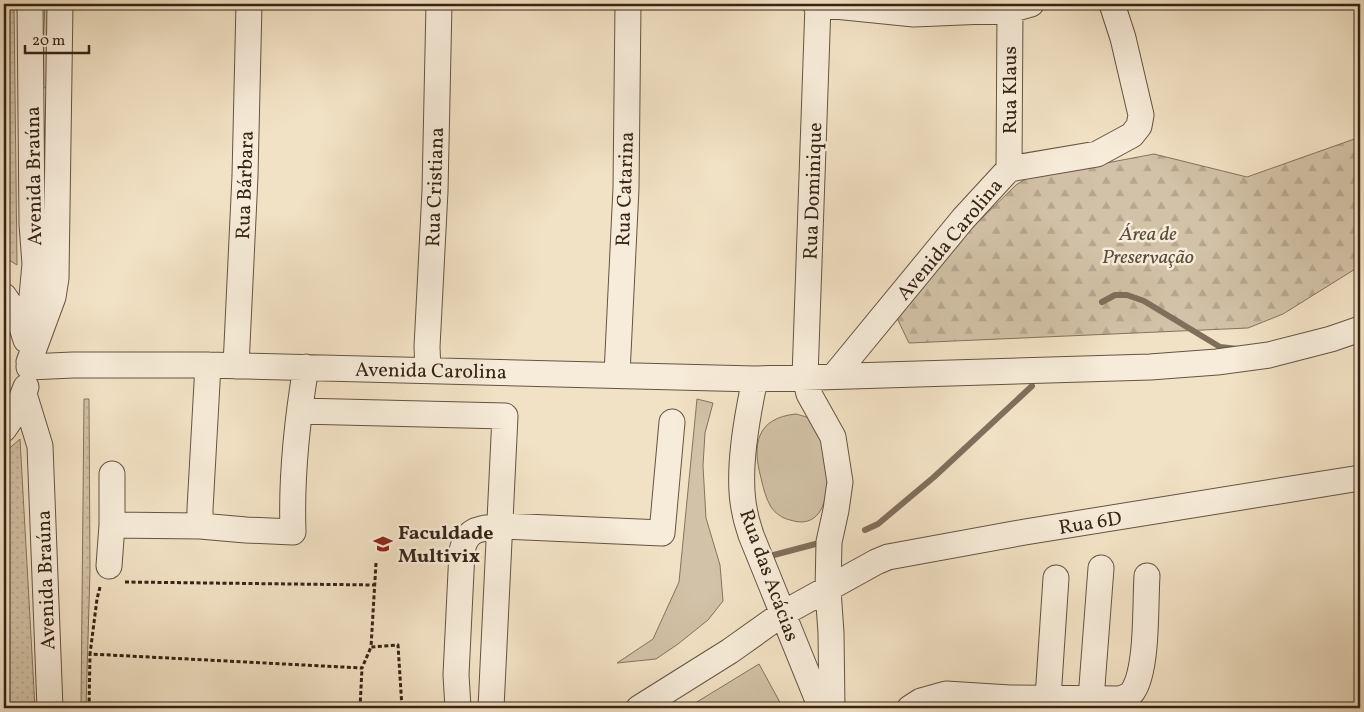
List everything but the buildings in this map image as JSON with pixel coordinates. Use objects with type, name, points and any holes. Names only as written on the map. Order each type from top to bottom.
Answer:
[{"type":"street","name":"Avenida Braúna","points":[[28,359],[35,264],[32,224],[30,4]]},
{"type":"street","points":[[4,429],[17,410],[24,394],[28,359],[53,297],[56,278],[60,4]]},
{"type":"street","name":"Rua Bárbara","points":[[236,366],[245,176],[249,4]]},
{"type":"street","name":"Rua Cristiana","points":[[428,370],[427,347],[436,191],[439,4]]},
{"type":"street","name":"Rua Catarina","points":[[617,374],[626,188],[628,4]]},
{"type":"street","points":[[816,4],[914,14],[1021,7]]},
{"type":"street","name":"Rua Dominique","points":[[805,377],[816,4]]},
{"type":"street","name":"Avenida Carolina","points":[[834,376],[963,219],[1009,169],[1097,154],[1132,135],[1139,126],[1142,115],[1124,38],[1112,4]]},
{"type":"street","name":"Rua Klaus","points":[[1009,169],[1021,7]]},
{"type":"street","points":[[4,296],[18,318],[28,359]]},
{"type":"street","name":"Avenida Carolina","points":[[28,359],[73,365],[306,367],[755,379],[1150,367],[1217,362],[1269,355],[1332,339],[1360,329]]},
{"type":"street","points":[[200,526],[208,365]]},
{"type":"street","points":[[112,525],[200,526],[293,532],[292,498],[306,367]]},
{"type":"street","name":"Rua das Acácias","points":[[805,377],[809,394],[833,437],[840,482],[829,542],[828,590],[831,633],[832,708]]},
{"type":"street","name":"Rua das Acácias","points":[[755,379],[748,412],[745,440],[742,486],[744,512],[782,614],[821,708]]},
{"type":"street","name":"Avenida Braúna","points":[[24,394],[40,446],[50,708]]},
{"type":"street","points":[[300,411],[505,416],[491,708]]},
{"type":"street","points":[[458,708],[456,674],[464,540],[470,533],[482,528],[500,526],[662,532],[672,422]]},
{"type":"street","points":[[110,576],[112,474]]},
{"type":"street","name":"Rua 6D","points":[[639,708],[730,651],[782,614],[888,557],[1025,532],[1360,478]]},
{"type":"street","points":[[1090,698],[1101,568]]},
{"type":"street","points":[[910,708],[921,701],[946,694],[1010,698],[1120,699],[1132,693],[1139,679],[1143,651],[1147,576]]},
{"type":"street","points":[[1048,698],[1056,578]]},
{"type":"path","points":[[4,17],[6,53]]},
{"type":"path","points":[[4,130],[6,81]]},
{"type":"path","points":[[360,708],[362,668],[371,647],[376,563]]},
{"type":"path","points":[[89,708],[90,654],[96,598],[110,576],[375,586]]},
{"type":"path","points":[[371,647],[398,646],[402,708]]},
{"type":"path","points":[[90,654],[362,668]]},
{"type":"green space","points":[[4,4],[14,4],[17,265],[4,257]]},
{"type":"green space","points":[[45,4],[52,4],[51,89],[41,87]]},
{"type":"green space","name":"Área de Preservação","points":[[1360,137],[1360,266],[1283,314],[1248,328],[909,343],[894,312],[936,263],[1016,185],[1027,178],[1154,154],[1247,177]]},
{"type":"green space","points":[[84,399],[89,399],[90,570],[86,708],[81,708]]},
{"type":"green space","points":[[697,399],[713,403],[705,433],[703,466],[706,518],[720,565],[723,601],[708,620],[656,659],[617,663],[653,639],[679,582]]},
{"type":"green space","points":[[796,414],[810,418],[817,423],[830,455],[827,491],[822,507],[814,518],[800,522],[782,517],[771,507],[766,497],[757,455],[760,435],[765,427],[772,421]]},
{"type":"green space","points":[[20,439],[35,708],[8,708],[4,613],[4,453]]},
{"type":"green space","points":[[759,664],[783,708],[687,708]]},
{"type":"waterway","points":[[1102,302],[1115,295],[1127,295],[1144,301],[1220,347],[1238,349]]},
{"type":"waterway","points":[[865,530],[878,524],[934,477],[1032,386]]},
{"type":"waterway","points":[[770,556],[823,542]]},
{"type":"place","name":"Faculdade Multivix","points":[[383,544]]}]
